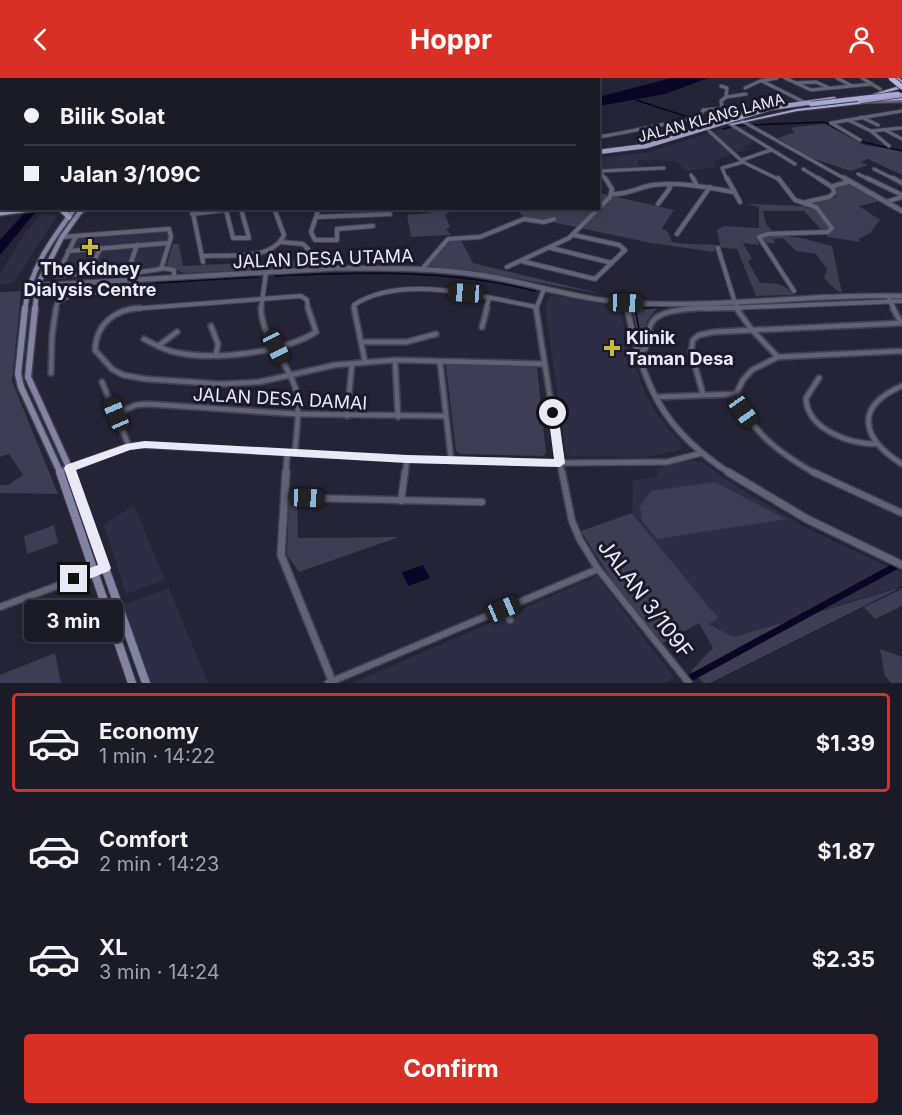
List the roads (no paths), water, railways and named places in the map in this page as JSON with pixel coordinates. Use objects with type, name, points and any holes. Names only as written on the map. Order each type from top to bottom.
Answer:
[{"type":"highway","points":[[894,78],[902,84]]},
{"type":"highway","points":[[872,96],[892,92],[898,88],[894,78]]},
{"type":"highway","points":[[872,96],[878,100]]},
{"type":"highway","points":[[731,124],[738,117],[902,96]]},
{"type":"highway","points":[[775,111],[902,96]]},
{"type":"main road","name":"JALAN KLANG LAMA","points":[[600,154],[646,146],[738,117],[804,102],[884,95],[902,96]]},
{"type":"main road","name":"JALAN KLANG LAMA","points":[[712,127],[775,111]]},
{"type":"main road","points":[[0,213],[23,210]]},
{"type":"main road","points":[[62,210],[69,217]]},
{"type":"main road","points":[[74,210],[49,245],[29,284],[19,380],[60,471],[132,683]]},
{"type":"main road","points":[[82,210],[62,237],[37,284],[28,377],[70,468],[146,683]]},
{"type":"street","points":[[745,88],[777,78]]},
{"type":"street","points":[[785,78],[807,90],[872,84]]},
{"type":"street","points":[[837,78],[852,86]]},
{"type":"street","points":[[862,78],[880,89]]},
{"type":"street","points":[[762,81],[804,102]]},
{"type":"street","points":[[795,83],[816,82],[829,88]]},
{"type":"street","points":[[722,86],[727,88],[726,97],[722,101],[724,108]]},
{"type":"street","points":[[726,97],[746,94]]},
{"type":"street","points":[[866,102],[902,96]]},
{"type":"street","points":[[600,137],[699,117],[703,110],[724,108],[848,182],[902,211]]},
{"type":"street","points":[[860,140],[831,123],[902,111]]},
{"type":"street","points":[[861,117],[878,125]]},
{"type":"street","points":[[848,120],[871,131],[889,146]]},
{"type":"street","points":[[731,124],[771,150],[792,160],[795,164]]},
{"type":"street","points":[[712,127],[743,161],[777,178],[795,200],[816,207],[833,230],[768,234],[759,237],[794,291]]},
{"type":"street","points":[[871,131],[899,128]]},
{"type":"street","points":[[885,130],[902,139]]},
{"type":"street","points":[[740,202],[722,168],[771,150]]},
{"type":"street","points":[[600,170],[664,168]]},
{"type":"street","points":[[803,169],[832,187],[834,193],[804,204]]},
{"type":"street","points":[[874,170],[902,183]]},
{"type":"street","points":[[600,171],[612,189],[612,194]]},
{"type":"street","points":[[858,174],[902,196]]},
{"type":"street","points":[[692,176],[696,184]]},
{"type":"street","points":[[832,187],[848,182]]},
{"type":"street","points":[[600,207],[612,194],[621,194],[653,185],[696,184],[733,192]]},
{"type":"street","points":[[657,204],[670,188],[669,186]]},
{"type":"street","points":[[677,234],[710,187]]},
{"type":"street","points":[[886,202],[902,196]]},
{"type":"street","points":[[203,262],[192,211],[226,210],[233,238],[249,238],[242,210]]},
{"type":"street","points":[[202,256],[260,252],[274,248],[281,242],[283,230],[275,210]]},
{"type":"street","points":[[318,210],[311,232],[313,238],[318,241],[337,240],[337,229],[342,226],[373,226]]},
{"type":"street","points":[[507,267],[551,248],[573,235],[597,210]]},
{"type":"street","points":[[316,217],[390,214]]},
{"type":"street","points":[[422,270],[448,239],[480,237],[524,219],[540,222],[554,219]]},
{"type":"street","points":[[62,237],[167,228],[171,237],[159,270]]},
{"type":"street","points":[[521,261],[590,279],[598,278],[625,250],[624,247],[573,235]]},
{"type":"street","points":[[76,237],[58,276],[84,275],[89,272],[100,249]]},
{"type":"street","points":[[281,242],[303,244],[308,249],[304,257]]},
{"type":"street","points":[[69,251],[169,243]]},
{"type":"street","points":[[124,280],[137,246]]},
{"type":"street","points":[[551,248],[612,263]]},
{"type":"street","points":[[718,248],[735,305],[752,330],[778,357]]},
{"type":"street","name":"JALAN DESA UTAMA","points":[[29,284],[66,284],[340,268],[422,270],[485,276],[626,303],[735,305],[887,295],[902,296]]},
{"type":"street","points":[[126,274],[174,270],[174,277]]},
{"type":"street","points":[[266,273],[261,315],[263,324],[290,375],[297,396],[295,452]]},
{"type":"street","points":[[51,373],[52,336],[57,303],[69,296],[128,287],[133,280]]},
{"type":"street","points":[[365,362],[354,310],[358,301],[365,296],[390,289],[406,289],[466,293],[536,307],[544,289]]},
{"type":"street","points":[[703,394],[691,352],[693,340],[705,333],[902,323],[887,295]]},
{"type":"street","points":[[144,339],[177,353],[216,354],[276,347],[311,336],[316,329],[304,297],[134,308],[112,316],[101,324],[95,336],[95,350],[112,369],[133,378],[222,384],[259,382],[352,363],[395,360],[544,364]]},
{"type":"street","points":[[482,327],[489,298]]},
{"type":"street","points":[[638,352],[645,349],[650,324],[658,316],[681,309],[735,305],[902,301]]},
{"type":"street","points":[[626,303],[638,352],[657,397],[675,429],[702,453],[735,477],[842,539],[902,565]]},
{"type":"street","name":"JALAN 3/109F","points":[[536,307],[560,463],[572,521],[580,540],[598,569],[689,683]]},
{"type":"street","points":[[211,326],[218,344],[216,354]]},
{"type":"street","points":[[158,346],[177,332]]},
{"type":"street","points":[[362,342],[406,342],[436,334]]},
{"type":"street","points":[[902,351],[778,357],[761,363],[747,372],[736,394],[743,411],[756,430],[782,452],[843,486],[902,513]]},
{"type":"street","points":[[395,360],[398,417]]},
{"type":"street","points":[[440,362],[451,459]]},
{"type":"street","points":[[347,416],[352,363]]},
{"type":"street","points":[[819,378],[811,386],[806,399],[808,411],[819,422],[844,439],[860,445],[877,444]]},
{"type":"street","points":[[102,382],[129,447]]},
{"type":"street","points":[[902,386],[882,394],[871,405],[868,412],[868,422],[877,444],[902,464]]},
{"type":"street","points":[[657,397],[736,394]]},
{"type":"street","name":"JALAN DESA DAMAI","points":[[116,414],[136,405],[148,404],[225,412],[398,417],[445,416]]},
{"type":"street","points":[[60,471],[129,447],[145,445],[407,459],[560,463],[667,462],[702,453]]},
{"type":"street","points":[[287,452],[281,555],[331,682],[598,569]]},
{"type":"street","points":[[401,501],[407,459]]},
{"type":"street","points":[[307,498],[482,502]]},
{"type":"street","points":[[0,607],[105,568]]},
{"type":"street","points":[[503,609],[510,620]]},
{"type":"waterway","points":[[636,100],[688,117]]},
{"type":"waterway","points":[[694,119],[708,124]]},
{"type":"waterway","points":[[753,125],[824,122],[852,137]]},
{"type":"waterway","points":[[735,126],[749,125]]},
{"type":"waterway","points":[[723,129],[731,127]]},
{"type":"waterway","points":[[859,141],[902,151]]},
{"type":"waterway","points":[[275,276],[406,274],[470,279],[535,291]]},
{"type":"waterway","points":[[156,283],[258,277]]},
{"type":"waterway","points":[[131,285],[146,284]]},
{"type":"waterway","points":[[49,289],[127,285]]},
{"type":"waterway","points":[[641,339],[635,309],[678,306]]},
{"type":"waterway","points":[[692,677],[894,567]]},
{"type":"place","name":"The Kidney Dialysis Centre","points":[[90,247]]},
{"type":"place","name":"Klinik Taman Desa","points":[[612,348]]}]
